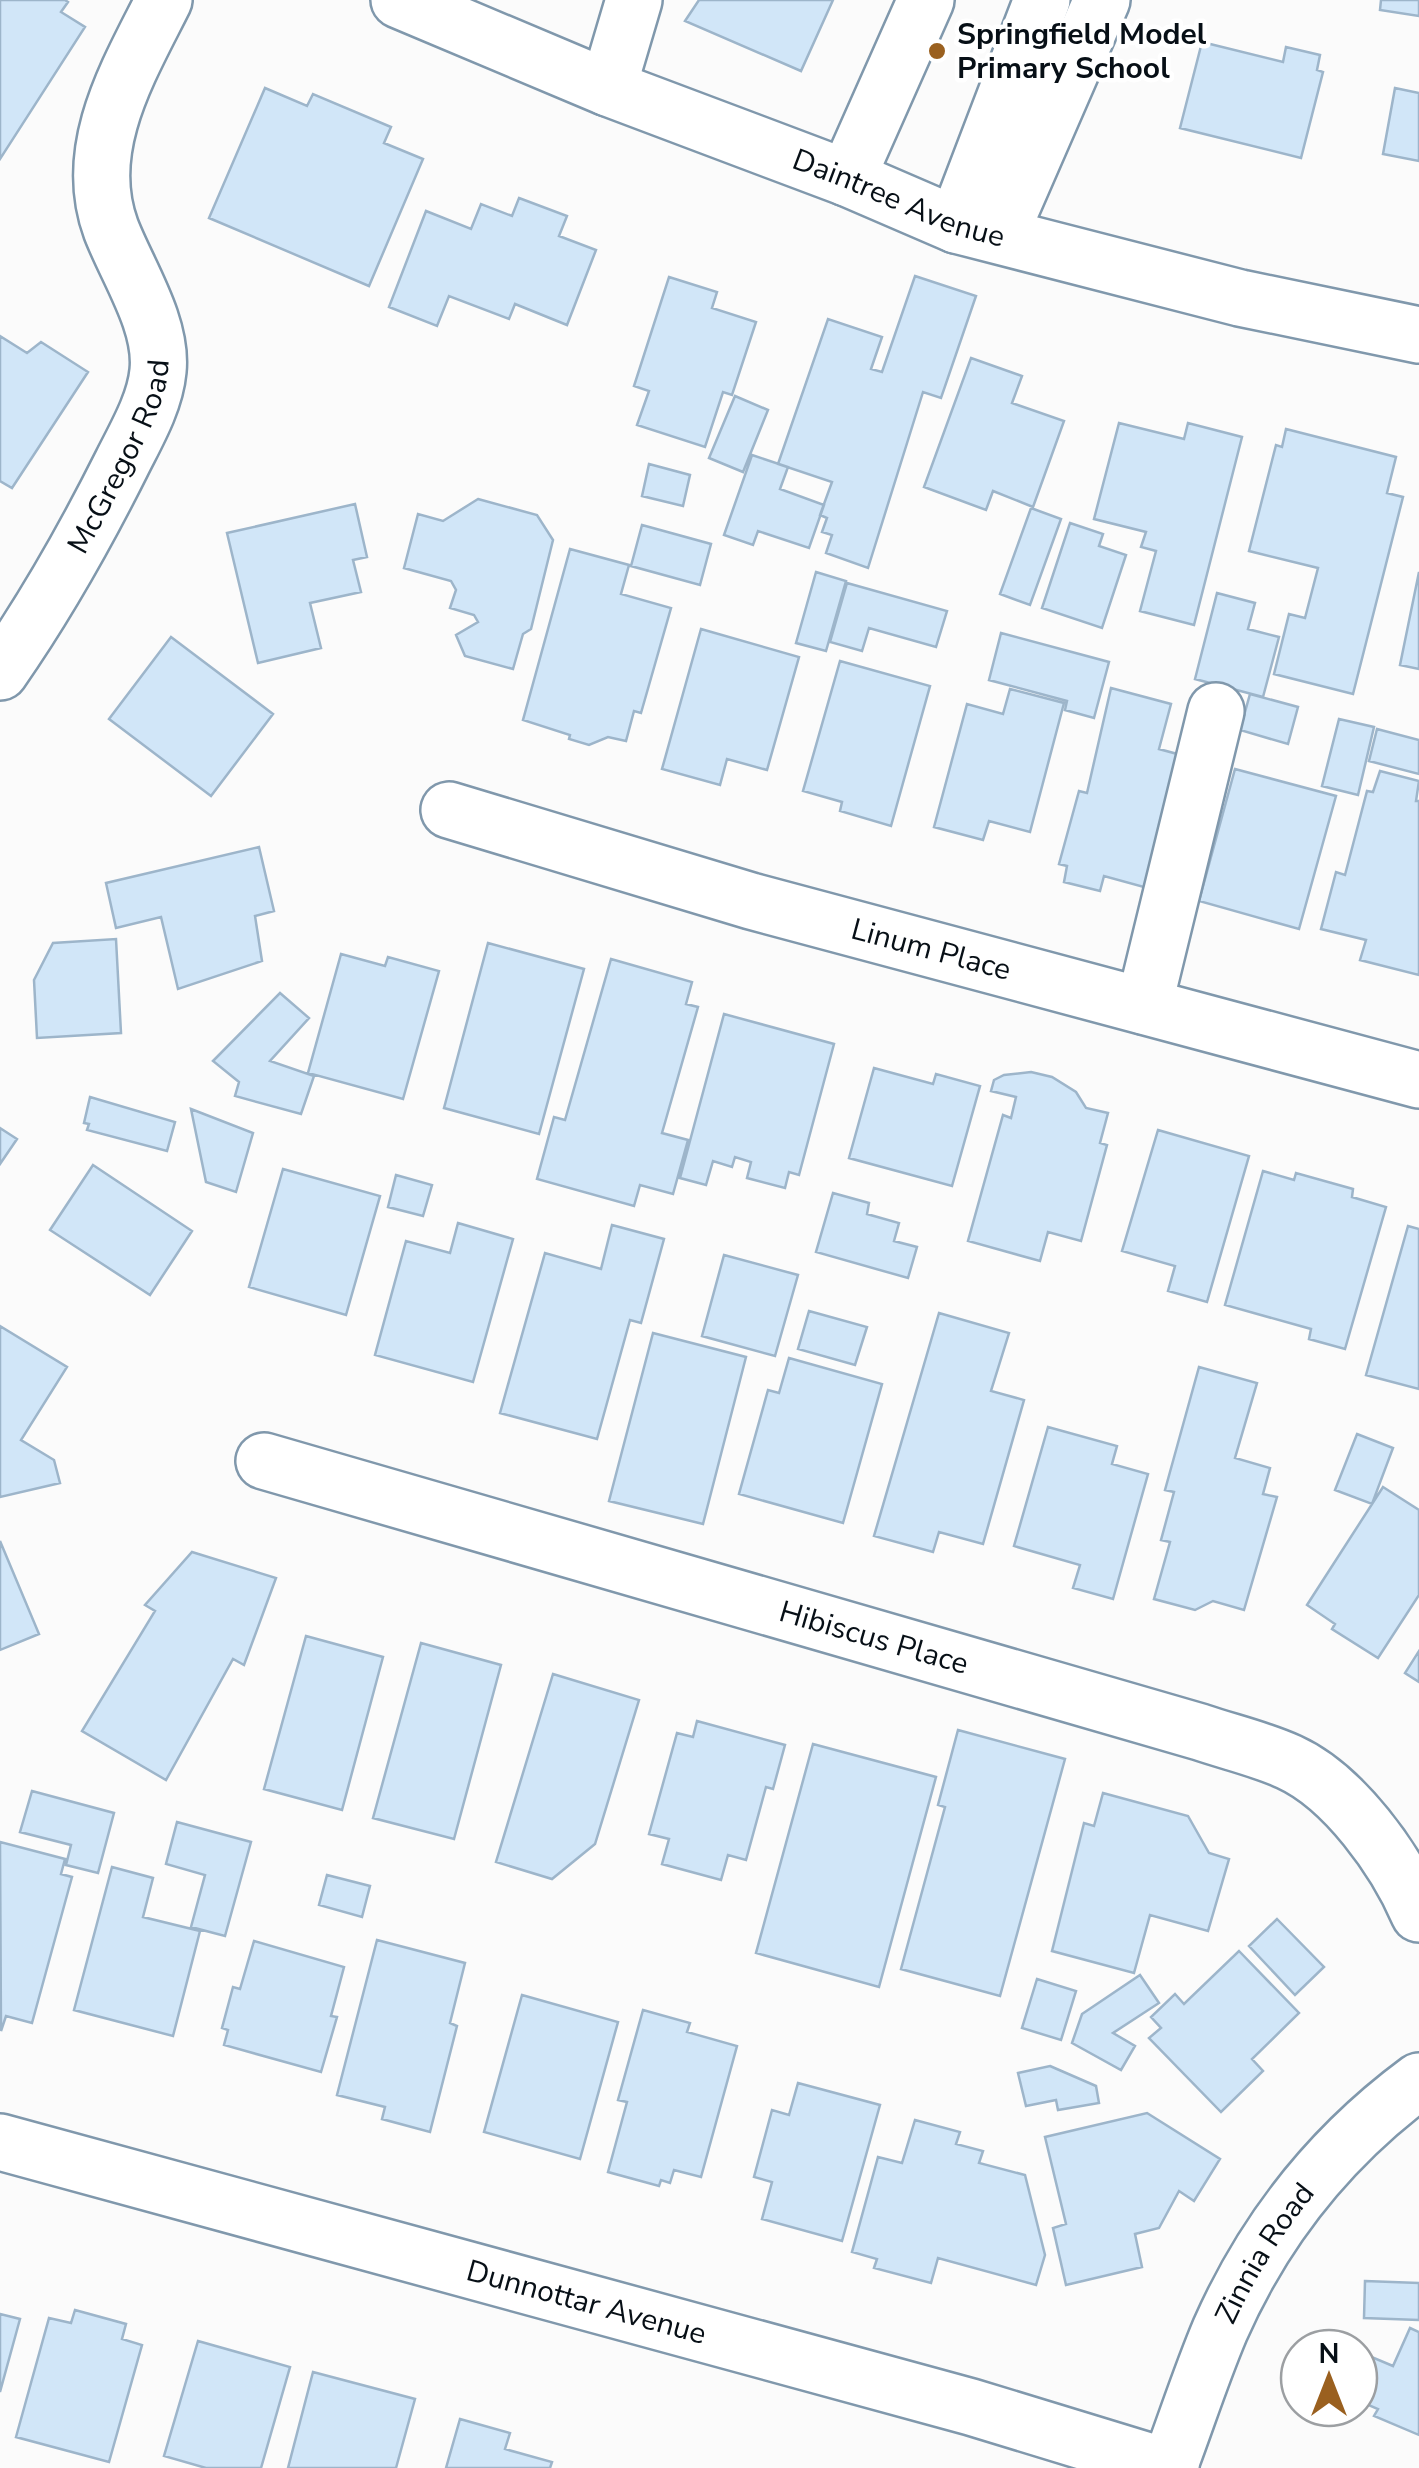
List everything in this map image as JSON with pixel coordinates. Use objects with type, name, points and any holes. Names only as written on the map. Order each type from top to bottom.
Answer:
[{"type":"street","name":"McGregor Road","points":[[0,672],[91,526],[142,422],[158,370],[152,328],[134,276],[110,226],[101,180],[108,125],[132,61],[164,0]]},
{"type":"street","name":"Daintree Avenue","points":[[399,0],[608,88],[978,230],[1240,298],[1419,335]]},
{"type":"street","points":[[608,88],[634,0]]},
{"type":"street","points":[[848,178],[926,0]]},
{"type":"street","points":[[978,230],[1042,0]]},
{"type":"street","points":[[978,230],[1102,0]]},
{"type":"street","points":[[1144,1006],[1216,710]]},
{"type":"street","name":"Linum Place","points":[[449,810],[752,901],[1419,1080]]},
{"type":"street","name":"Hibiscus Place","points":[[264,1461],[1200,1732],[1292,1763],[1346,1803],[1381,1849],[1419,1914]]},
{"type":"street","name":"Zinnia Road","points":[[1170,2468],[1220,2331],[1252,2265],[1332,2155],[1372,2115],[1419,2081]]},
{"type":"street","name":"Dunnottar Avenue","points":[[0,2142],[971,2407],[1170,2468]]},
{"type":"building","points":[[0,0],[65,0],[68,2],[61,12],[85,27],[0,159]]},
{"type":"building","points":[[699,0],[833,0],[801,71],[685,21]]},
{"type":"building","points":[[1381,0],[1419,0],[1419,16],[1380,10]]},
{"type":"building","points":[[1202,42],[1283,62],[1286,47],[1320,55],[1317,70],[1323,72],[1301,158],[1180,128]]},
{"type":"building","points":[[265,88],[307,106],[313,94],[391,127],[384,143],[423,159],[369,286],[209,218]]},
{"type":"building","points":[[1395,88],[1419,93],[1419,161],[1383,154]]},
{"type":"building","points":[[519,198],[567,216],[559,236],[596,250],[567,325],[515,304],[509,319],[449,296],[437,326],[389,307],[426,211],[471,229],[481,204],[512,216]]},
{"type":"building","points":[[915,276],[976,296],[941,398],[923,392],[868,568],[826,553],[832,535],[822,532],[827,518],[820,515],[832,482],[778,464],[828,319],[882,337],[871,369],[882,372]]},
{"type":"building","points":[[669,277],[717,292],[712,308],[756,322],[732,395],[723,392],[705,447],[637,425],[649,391],[634,386]]},
{"type":"building","points":[[0,336],[27,353],[41,342],[88,372],[12,488],[0,481]]},
{"type":"building","points":[[971,358],[1022,376],[1012,403],[1064,421],[1033,507],[993,491],[986,510],[924,487]]},
{"type":"building","points":[[735,396],[768,410],[743,472],[709,458]]},
{"type":"building","points":[[1119,423],[1184,439],[1188,423],[1242,437],[1194,625],[1140,611],[1156,551],[1141,547],[1146,532],[1094,519]]},
{"type":"building","points":[[1286,429],[1396,457],[1387,493],[1403,497],[1353,694],[1274,674],[1289,614],[1305,618],[1318,568],[1249,551],[1276,445],[1282,447]]},
{"type":"building","points":[[752,455],[788,467],[780,489],[824,505],[809,548],[758,531],[753,545],[724,535]]},
{"type":"building","points":[[649,464],[690,475],[683,506],[642,496]]},
{"type":"building","points":[[478,499],[537,515],[553,540],[531,629],[523,634],[513,669],[465,656],[456,635],[478,622],[474,615],[450,608],[456,590],[451,581],[404,568],[418,514],[443,521]]},
{"type":"building","points":[[355,504],[367,557],[353,560],[361,592],[310,603],[321,648],[258,663],[227,533]]},
{"type":"building","points":[[1031,508],[1061,519],[1030,605],[1000,594]]},
{"type":"building","points":[[1070,523],[1103,534],[1099,546],[1126,555],[1102,628],[1042,608]]},
{"type":"building","points":[[642,525],[711,544],[700,585],[631,566]]},
{"type":"building","points":[[570,549],[629,565],[621,594],[671,608],[641,713],[634,711],[626,741],[608,737],[589,745],[523,720]]},
{"type":"building","points":[[816,572],[846,581],[826,651],[796,643]]},
{"type":"building","points":[[1419,572],[1419,669],[1400,665]]},
{"type":"building","points":[[847,583],[947,611],[936,647],[869,628],[862,651],[830,642]]},
{"type":"building","points":[[1217,593],[1255,603],[1248,629],[1279,637],[1263,697],[1195,679]]},
{"type":"building","points":[[701,629],[799,657],[767,770],[727,759],[720,785],[662,769]]},
{"type":"building","points":[[1001,633],[1109,662],[1094,718],[1065,710],[1067,701],[989,680]]},
{"type":"building","points":[[171,637],[273,714],[211,796],[109,719]]},
{"type":"building","points":[[840,661],[930,686],[891,826],[840,811],[842,802],[803,791]]},
{"type":"building","points":[[1111,688],[1171,704],[1159,749],[1181,755],[1151,889],[1104,876],[1100,891],[1064,882],[1067,866],[1059,864],[1079,791],[1087,793]]},
{"type":"building","points":[[1010,689],[1064,703],[1030,832],[989,821],[983,840],[934,827],[967,704],[1003,714]]},
{"type":"building","points":[[1250,694],[1298,707],[1288,744],[1240,730]]},
{"type":"building","points":[[1339,719],[1374,727],[1358,795],[1322,786]]},
{"type":"building","points":[[1377,729],[1419,740],[1419,774],[1369,761]]},
{"type":"building","points":[[1235,769],[1336,796],[1299,929],[1199,901]]},
{"type":"building","points":[[1380,771],[1419,781],[1419,975],[1360,960],[1366,940],[1321,929],[1336,872],[1345,875],[1367,791],[1373,792]]},
{"type":"building","points":[[259,847],[274,911],[255,916],[262,961],[178,989],[161,917],[116,928],[106,883]]},
{"type":"building","points":[[116,939],[121,1033],[37,1038],[34,980],[53,943]]},
{"type":"building","points":[[488,943],[584,969],[539,1134],[444,1108]]},
{"type":"building","points":[[341,954],[385,966],[388,957],[439,971],[403,1099],[308,1073]]},
{"type":"building","points":[[611,959],[692,982],[686,1004],[698,1007],[662,1133],[688,1140],[673,1194],[640,1185],[634,1206],[537,1179],[554,1117],[565,1120]]},
{"type":"building","points":[[280,993],[309,1018],[270,1061],[314,1076],[301,1114],[235,1096],[239,1082],[213,1061]]},
{"type":"building","points":[[724,1014],[834,1044],[799,1175],[789,1172],[785,1188],[747,1178],[751,1162],[735,1157],[732,1167],[713,1161],[706,1185],[680,1178]]},
{"type":"building","points":[[874,1068],[933,1084],[936,1074],[980,1086],[952,1186],[849,1158]]},
{"type":"building","points":[[1031,1072],[1052,1077],[1076,1092],[1086,1108],[1108,1113],[1100,1143],[1107,1145],[1081,1241],[1048,1232],[1040,1261],[968,1241],[1003,1115],[1011,1118],[1016,1097],[991,1091],[994,1080]]},
{"type":"building","points":[[90,1097],[175,1122],[167,1151],[87,1130],[89,1124],[84,1123]]},
{"type":"building","points":[[191,1109],[253,1133],[236,1192],[206,1182]]},
{"type":"building","points":[[0,1128],[17,1139],[0,1164]]},
{"type":"building","points":[[1158,1130],[1249,1156],[1207,1302],[1168,1291],[1175,1266],[1122,1251]]},
{"type":"building","points":[[93,1165],[192,1231],[150,1295],[50,1230]]},
{"type":"building","points":[[283,1169],[380,1196],[346,1315],[249,1287]]},
{"type":"building","points":[[1263,1171],[1294,1180],[1296,1173],[1353,1189],[1352,1197],[1386,1207],[1345,1349],[1309,1339],[1311,1329],[1225,1305]]},
{"type":"building","points":[[396,1175],[432,1185],[423,1216],[388,1207]]},
{"type":"building","points":[[833,1193],[869,1203],[867,1214],[899,1223],[894,1241],[917,1247],[908,1278],[816,1252]]},
{"type":"building","points":[[458,1223],[513,1239],[473,1382],[375,1355],[406,1241],[450,1253]]},
{"type":"building","points":[[612,1225],[664,1239],[641,1323],[630,1320],[597,1439],[500,1413],[545,1253],[601,1269]]},
{"type":"building","points":[[1408,1226],[1419,1229],[1419,1389],[1366,1375]]},
{"type":"building","points":[[724,1255],[798,1275],[775,1356],[702,1336]]},
{"type":"building","points":[[809,1311],[867,1327],[855,1365],[798,1349]]},
{"type":"building","points":[[939,1313],[1009,1333],[991,1391],[1024,1400],[983,1544],[939,1532],[933,1552],[874,1536]]},
{"type":"building","points":[[0,1326],[67,1367],[21,1440],[54,1460],[60,1483],[0,1497]]},
{"type":"building","points":[[653,1333],[746,1357],[703,1524],[609,1501]]},
{"type":"building","points":[[789,1358],[882,1384],[843,1523],[739,1494],[768,1390],[779,1393]]},
{"type":"building","points":[[1199,1367],[1257,1383],[1235,1458],[1270,1468],[1263,1494],[1277,1497],[1244,1610],[1213,1601],[1195,1610],[1154,1599],[1170,1542],[1161,1540],[1174,1492],[1165,1490]]},
{"type":"building","points":[[1048,1427],[1117,1446],[1112,1464],[1148,1474],[1113,1599],[1073,1588],[1080,1565],[1014,1546]]},
{"type":"building","points":[[1357,1434],[1393,1448],[1372,1504],[1335,1490]]},
{"type":"building","points":[[1383,1487],[1419,1510],[1419,1595],[1378,1658],[1332,1629],[1335,1624],[1307,1605]]},
{"type":"building","points":[[0,1541],[39,1634],[0,1650]]},
{"type":"building","points":[[192,1552],[276,1578],[244,1665],[233,1659],[166,1780],[82,1731],[155,1611],[145,1605]]},
{"type":"building","points":[[306,1636],[383,1657],[342,1810],[264,1789]]},
{"type":"building","points":[[421,1643],[501,1665],[454,1839],[373,1818]]},
{"type":"building","points":[[1419,1651],[1419,1682],[1405,1673]]},
{"type":"building","points":[[553,1674],[639,1700],[595,1844],[552,1879],[496,1862]]},
{"type":"building","points":[[697,1721],[785,1745],[773,1789],[766,1787],[746,1860],[728,1855],[721,1880],[662,1864],[669,1839],[649,1834],[677,1733],[693,1737]]},
{"type":"building","points":[[958,1730],[1065,1759],[1000,1996],[901,1969],[945,1807],[938,1805]]},
{"type":"building","points":[[813,1744],[936,1777],[879,1987],[756,1953]]},
{"type":"building","points":[[32,1791],[114,1813],[98,1873],[66,1865],[71,1845],[20,1832]]},
{"type":"building","points":[[1103,1793],[1188,1816],[1209,1853],[1229,1859],[1208,1931],[1150,1915],[1134,1973],[1052,1951],[1084,1823],[1094,1826]]},
{"type":"building","points":[[177,1822],[251,1842],[225,1936],[191,1927],[205,1875],[166,1864]]},
{"type":"building","points":[[0,1842],[65,1859],[61,1874],[72,1877],[32,2023],[6,2016],[1,2031]]},
{"type":"building","points":[[112,1867],[153,1878],[143,1917],[200,1931],[173,2036],[74,2010]]},
{"type":"building","points":[[327,1875],[370,1886],[362,1917],[319,1905]]},
{"type":"building","points":[[1277,1919],[1324,1967],[1295,1995],[1249,1946]]},
{"type":"building","points":[[377,1940],[465,1963],[450,2023],[457,2026],[430,2132],[382,2119],[385,2107],[337,2095]]},
{"type":"building","points":[[254,1941],[344,1967],[331,2016],[337,2017],[321,2072],[224,2045],[228,2030],[222,2028],[233,1987],[240,1989]]},
{"type":"building","points":[[1239,1951],[1299,2013],[1252,2059],[1263,2071],[1221,2112],[1149,2038],[1161,2028],[1151,2017],[1175,1994],[1184,2004]]},
{"type":"building","points":[[1140,1975],[1159,2003],[1113,2033],[1135,2046],[1121,2070],[1072,2043],[1082,2014]]},
{"type":"building","points":[[1037,1979],[1076,1991],[1061,2040],[1022,2028]]},
{"type":"building","points":[[522,1995],[618,2022],[580,2159],[484,2132]]},
{"type":"building","points":[[643,2010],[690,2023],[687,2032],[737,2046],[701,2177],[674,2170],[670,2183],[661,2180],[659,2186],[608,2172],[627,2102],[618,2100]]},
{"type":"building","points":[[1050,2066],[1096,2086],[1099,2103],[1058,2110],[1056,2100],[1026,2106],[1018,2073]]},
{"type":"building","points":[[798,2083],[880,2105],[842,2241],[762,2219],[772,2182],[754,2177],[772,2110],[789,2115]]},
{"type":"building","points":[[1147,2113],[1220,2159],[1194,2201],[1179,2191],[1159,2228],[1135,2234],[1142,2267],[1066,2285],[1053,2228],[1066,2224],[1045,2137]]},
{"type":"building","points":[[915,2120],[960,2132],[956,2144],[983,2151],[979,2163],[1025,2175],[1045,2255],[1036,2285],[938,2258],[931,2283],[874,2268],[877,2259],[852,2252],[878,2157],[902,2163]]},
{"type":"building","points":[[1365,2281],[1419,2283],[1419,2320],[1364,2318]]},
{"type":"building","points":[[75,2310],[126,2324],[122,2339],[142,2345],[109,2462],[16,2437],[49,2318],[71,2323]]},
{"type":"building","points":[[0,2314],[20,2319],[0,2392]]},
{"type":"building","points":[[1410,2328],[1419,2332],[1419,2435],[1379,2418],[1379,2360],[1393,2366]]},
{"type":"building","points":[[198,2341],[290,2367],[261,2468],[206,2468],[164,2456]]},
{"type":"building","points":[[313,2372],[415,2399],[396,2468],[288,2468]]},
{"type":"building","points":[[460,2419],[510,2433],[505,2449],[552,2462],[550,2468],[446,2468]]},
{"type":"place","name":"Springfield Model Primary School","points":[[937,51]]}]
